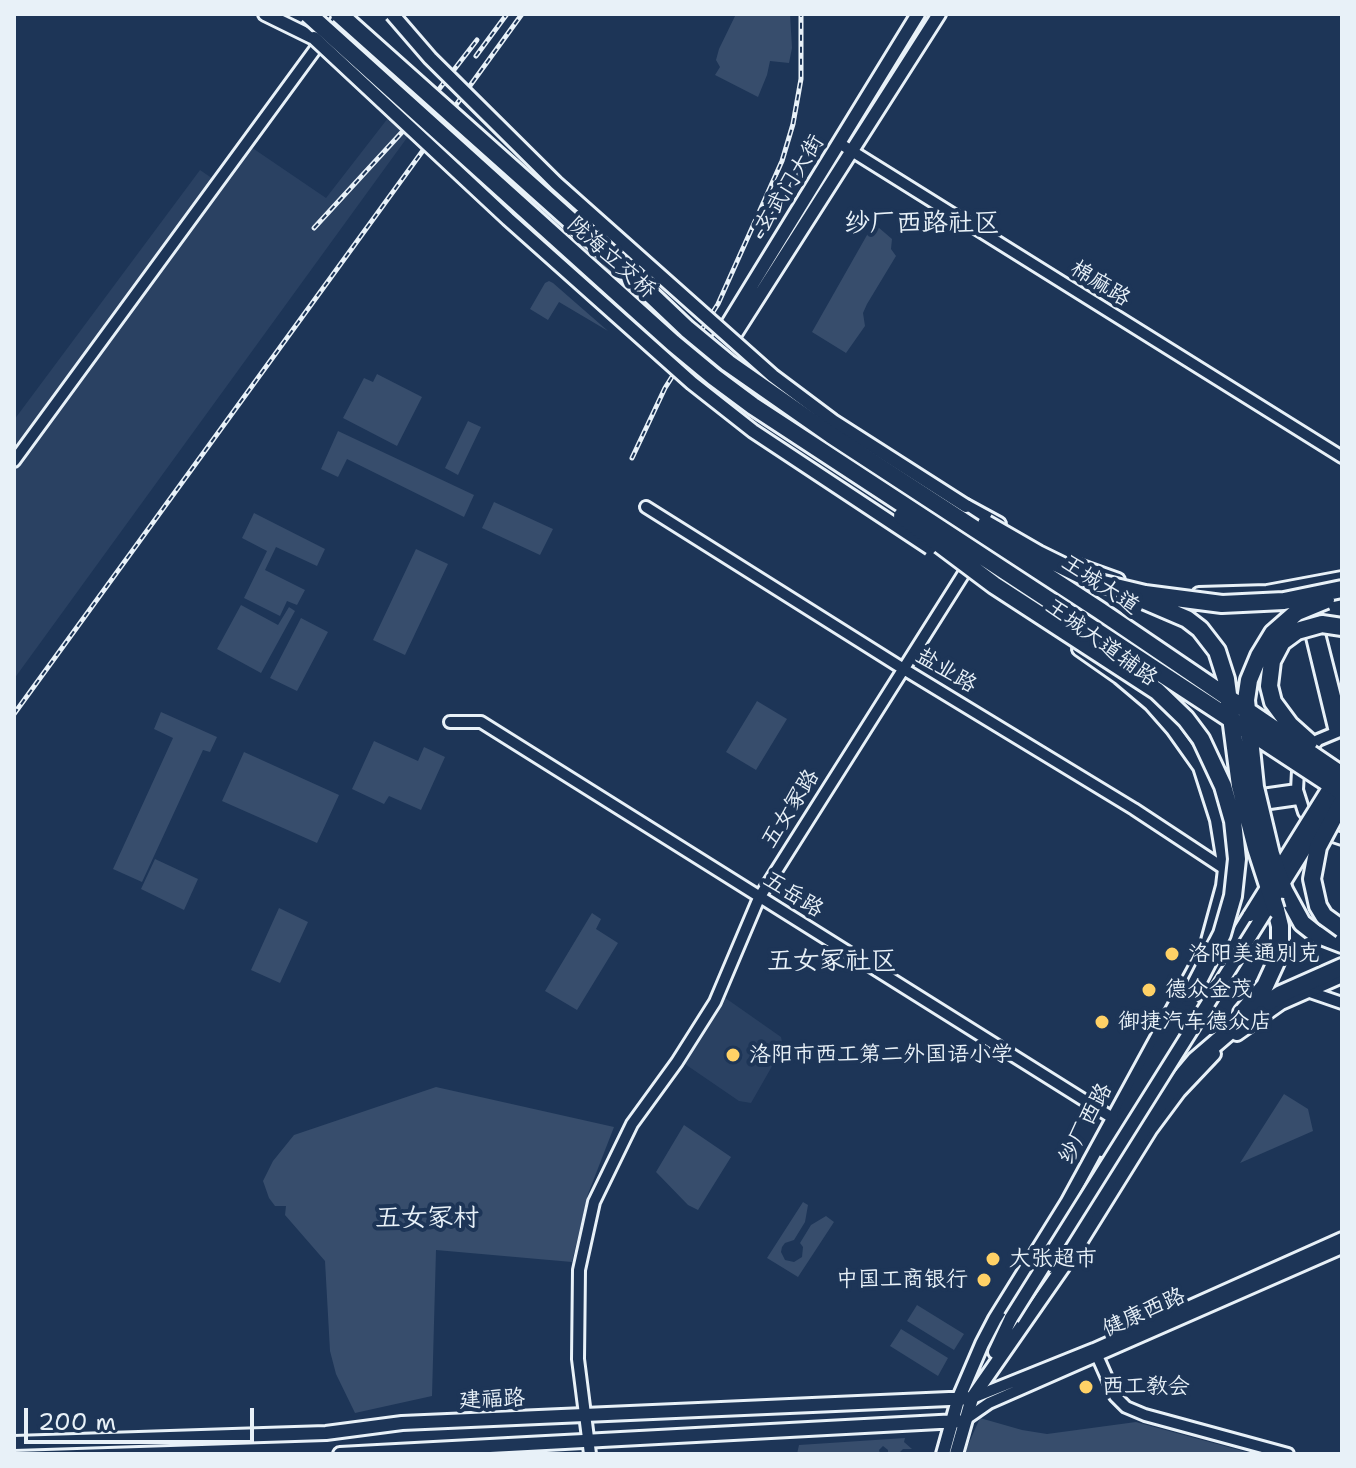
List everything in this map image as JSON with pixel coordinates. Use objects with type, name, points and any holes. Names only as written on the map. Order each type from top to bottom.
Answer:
[{"type":"highway","name":"陇海立交桥","points":[[308,14],[673,343],[753,406],[907,507]]},
{"type":"highway","name":"陇海立交桥","points":[[340,14],[608,254],[687,329],[728,363],[831,435]]},
{"type":"highway","points":[[350,14],[411,79]]},
{"type":"highway","points":[[556,183],[608,254]]},
{"type":"highway","points":[[508,219],[601,278]]},
{"type":"highway","points":[[781,401],[1038,554],[1095,582],[1187,619],[1200,629],[1217,651],[1226,679],[1240,786],[1280,926],[1276,962],[1265,986],[1159,1104],[1087,1213],[1011,1318]]},
{"type":"highway","points":[[753,406],[994,585],[1157,691],[1186,719],[1201,739],[1223,786],[1233,821],[1237,859],[1233,896],[1222,934],[1189,998],[1118,1116]]},
{"type":"highway","name":"王城大道","points":[[831,435],[1099,610],[1342,775]]},
{"type":"highway","name":"王城大道","points":[[907,507],[1266,743],[1342,798]]},
{"type":"highway","points":[[1095,582],[1145,594],[1222,604],[1284,601],[1342,591]]},
{"type":"highway","points":[[1342,591],[1297,612],[1273,633],[1249,680],[1246,700],[1255,787],[1271,854],[1284,890],[1302,923],[1316,934],[1342,944]]},
{"type":"highway","points":[[1342,627],[1322,624],[1297,631],[1278,648],[1269,674],[1273,702],[1280,713],[1302,737],[1342,767]]},
{"type":"highway","points":[[1342,798],[1318,847],[1312,879],[1318,906],[1324,916],[1342,929]]},
{"type":"highway","points":[[1196,1060],[1246,1017],[1281,994],[1342,967]]},
{"type":"main road","points":[[265,14],[314,38]]},
{"type":"main road","name":"王城大道辅路","points":[[287,14],[508,219],[734,417],[965,571],[1119,677],[1151,704],[1200,767],[1213,807]]},
{"type":"main road","points":[[392,14],[430,58],[556,183],[773,376],[833,421],[966,506],[1085,569],[1148,587],[1210,595],[1267,592],[1342,578]]},
{"type":"main road","name":"玄武门大街","points":[[702,378],[720,337],[918,14]]},
{"type":"main road","name":"玄武门大街","points":[[728,345],[939,14]]},
{"type":"main road","points":[[1287,855],[1342,757]]},
{"type":"main road","points":[[943,1454],[958,1400],[995,1319],[1118,1116],[1250,915],[1342,767]]},
{"type":"main road","points":[[956,1454],[972,1398],[1011,1318],[1342,798]]},
{"type":"main road","name":"纱厂西路","points":[[1118,1116],[1206,948],[1225,869],[1213,807]]},
{"type":"main road","points":[[972,1398],[1079,1244],[1150,1130],[1179,1091],[1209,1058],[1242,1030],[1281,1003],[1342,976]]},
{"type":"main road","name":"建福路","points":[[15,1447],[326,1433],[402,1423],[972,1398]]},
{"type":"main road","name":"建福路","points":[[340,1454],[951,1423],[965,1419]]},
{"type":"street","points":[[14,461],[340,14]]},
{"type":"street","name":"棉麻路","points":[[839,143],[1342,457]]},
{"type":"street","points":[[728,345],[806,408],[964,510],[996,522]]},
{"type":"street","points":[[702,378],[759,422],[935,545],[965,571]]},
{"type":"street","name":"盐业路","points":[[646,507],[1134,809],[1225,869]]},
{"type":"street","name":"五女冢路","points":[[590,1454],[578,1359],[579,1270],[594,1202],[632,1124],[715,1002],[759,898],[996,522]]},
{"type":"street","points":[[1303,586],[1340,729],[1318,740],[1305,754],[1298,771],[1298,794],[1304,812],[1313,824],[1324,833],[1342,839]]},
{"type":"street","name":"五岳路","points":[[450,722],[481,722],[759,898],[1118,1116]]},
{"type":"street","points":[[1213,807],[1298,794]]},
{"type":"street","points":[[1310,992],[1342,1003]]},
{"type":"street","name":"健康西路","points":[[965,1419],[989,1403],[1342,1238]]},
{"type":"street","name":"健康西路","points":[[972,1398],[1095,1353],[1342,1248]]},
{"type":"street","points":[[1095,1353],[1115,1396],[1126,1407],[1288,1454]]},
{"type":"shaded area","points":[[736,14],[790,14],[792,48],[789,63],[770,61],[758,97],[715,75],[720,67],[716,60],[719,49]]},
{"type":"shaded area","points":[[388,118],[409,135],[14,679],[14,420],[200,170],[222,185],[251,147],[326,198]]},
{"type":"shaded area","points":[[878,227],[892,239],[891,249],[896,256],[863,313],[865,326],[846,353],[812,332],[871,228]]},
{"type":"shaded area","points":[[549,281],[608,331],[559,302],[548,320],[530,309]]},
{"type":"shaded area","points":[[377,374],[422,397],[397,446],[343,418],[364,378],[373,382]]},
{"type":"shaded area","points":[[468,421],[481,427],[458,475],[445,468]]},
{"type":"shaded area","points":[[338,431],[474,495],[464,517],[347,459],[338,477],[321,469]]},
{"type":"shaded area","points":[[494,502],[553,529],[540,555],[482,528]]},
{"type":"shaded area","points":[[254,513],[325,549],[317,566],[276,547],[265,570],[305,590],[297,605],[287,601],[280,616],[244,598],[267,551],[242,538]]},
{"type":"shaded area","points":[[416,549],[448,564],[405,655],[373,640]]},
{"type":"shaded area","points":[[241,605],[278,625],[289,607],[295,611],[261,673],[217,649]]},
{"type":"shaded area","points":[[301,618],[328,632],[297,691],[270,678]]},
{"type":"shaded area","points":[[757,701],[787,719],[756,770],[726,752]]},
{"type":"shaded area","points":[[161,712],[217,737],[210,752],[203,750],[142,882],[113,869],[173,738],[154,729]]},
{"type":"shaded area","points":[[374,741],[418,761],[424,747],[445,757],[421,810],[389,796],[384,804],[352,789]]},
{"type":"shaded area","points":[[244,752],[339,795],[317,843],[222,801]]},
{"type":"shaded area","points":[[155,859],[198,879],[184,910],[141,889]]},
{"type":"shaded area","points":[[279,908],[308,922],[280,983],[251,970]]},
{"type":"shaded area","points":[[592,913],[601,919],[596,929],[618,943],[577,1010],[545,991]]},
{"type":"shaded area","name":"洛阳市西工第二外国语小学","points":[[724,997],[781,1037],[783,1047],[751,1103],[739,1101],[682,1062]]},
{"type":"shaded area","points":[[436,1087],[614,1127],[588,1194],[572,1262],[436,1250],[432,1396],[355,1413],[336,1374],[330,1351],[325,1261],[285,1215],[286,1206],[275,1206],[263,1181],[273,1161],[294,1135]]},
{"type":"shaded area","points":[[1284,1094],[1308,1109],[1313,1131],[1240,1163]]},
{"type":"shaded area","points":[[684,1125],[731,1157],[698,1210],[688,1205],[656,1172]]},
{"type":"shaded area","points":[[803,1202],[808,1205],[805,1222],[794,1240],[782,1247],[785,1260],[794,1262],[802,1257],[803,1247],[800,1243],[811,1225],[826,1216],[834,1222],[798,1277],[767,1258]]},
{"type":"shaded area","points":[[917,1305],[964,1334],[954,1350],[907,1321]]},
{"type":"shaded area","points":[[901,1329],[948,1358],[938,1376],[890,1346]]},
{"type":"shaded area","points":[[980,1418],[1047,1434],[1136,1422],[1254,1454],[964,1454]]},
{"type":"shaded area","points":[[905,1438],[904,1442],[912,1449],[903,1449],[898,1454],[888,1454],[883,1446],[880,1454],[797,1454],[799,1445]]},
{"type":"railway","points":[[476,56],[507,14]]},
{"type":"railway","points":[[14,714],[522,14]]},
{"type":"railway","points":[[632,458],[665,388],[718,304],[782,161],[801,79],[801,14]]},
{"type":"railway","points":[[314,228],[426,106],[477,40]]},
{"type":"railway","points":[[760,236],[819,141]]},
{"type":"place","name":"洛阳美通别克","points":[[1172,954]]},
{"type":"place","name":"德众金茂","points":[[1149,990]]},
{"type":"place","name":"御捷汽车德众店","points":[[1102,1022]]},
{"type":"place","name":"洛阳市西工第二外国语小学","points":[[733,1055]]},
{"type":"place","name":"大张超市","points":[[993,1259]]},
{"type":"place","name":"中国工商银行","points":[[984,1280]]},
{"type":"place","name":"西工教会","points":[[1086,1387]]},
{"type":"district","name":"纱厂西路社区","points":[[922,224]]},
{"type":"district","name":"五女冢社区","points":[[832,962]]},
{"type":"district","name":"五女冢村","points":[[427,1219]]}]
